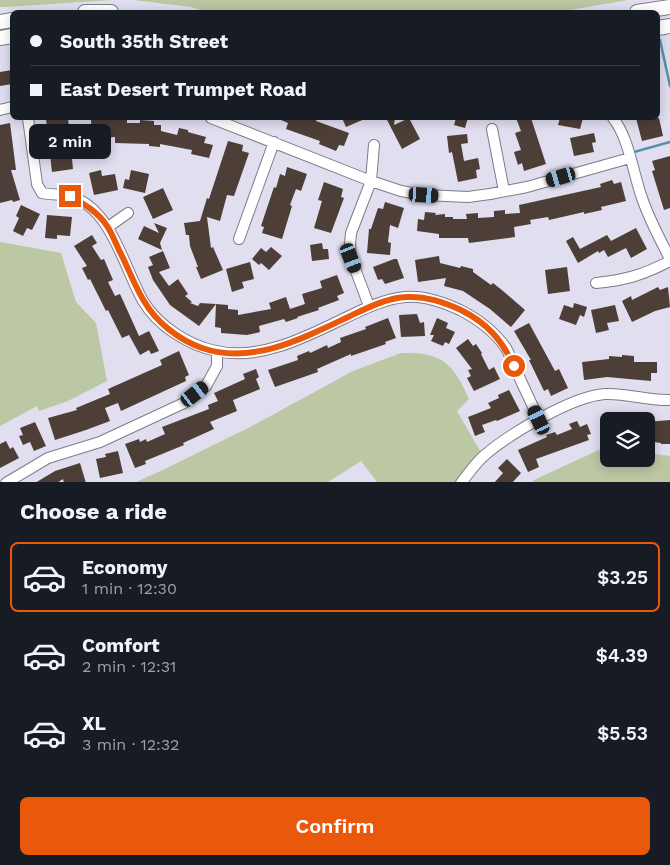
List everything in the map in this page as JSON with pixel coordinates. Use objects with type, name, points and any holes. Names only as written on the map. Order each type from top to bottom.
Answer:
[{"type":"main road","points":[[650,10],[670,7]]},
{"type":"street","points":[[28,120],[37,184],[42,193],[70,196],[87,205],[108,226],[144,303],[172,332],[186,341],[217,352],[233,354],[267,350],[345,318],[369,306],[405,297],[433,299],[474,316],[506,348],[539,420]]},
{"type":"street","points":[[221,120],[371,181],[401,191],[424,195],[468,197],[527,187],[630,158]]},
{"type":"street","points":[[596,283],[621,281],[645,274],[670,260],[646,212],[620,126],[615,120]]},
{"type":"street","points":[[492,129],[504,191]]},
{"type":"street","points":[[239,239],[274,142]]},
{"type":"street","points":[[369,306],[351,258],[350,244],[351,233],[371,181],[374,145]]},
{"type":"street","points":[[108,226],[128,213]]},
{"type":"street","points":[[6,482],[48,458],[100,442],[184,403],[206,386],[216,366],[217,352]]},
{"type":"street","points":[[461,482],[484,455],[505,439],[578,400],[607,394],[658,401],[670,400]]},
{"type":"green space","points":[[0,0],[112,0],[0,7]]},
{"type":"green space","points":[[134,0],[628,0],[570,10],[201,10]]},
{"type":"green space","points":[[0,242],[61,253],[76,302],[96,323],[107,381],[68,401],[39,411],[37,406],[0,426]]},
{"type":"green space","points":[[401,353],[427,355],[444,362],[457,376],[469,399],[457,411],[484,455],[461,482],[377,482],[361,461],[328,482],[136,482],[252,426],[353,371]]},
{"type":"green space","points":[[600,449],[600,467],[655,467],[655,454],[670,456],[670,482],[532,482]]},
{"type":"building","points":[[10,70],[10,84],[0,86],[0,72]]},
{"type":"building","points":[[46,120],[68,120],[73,169],[52,172]]},
{"type":"building","points":[[91,120],[127,120],[127,123],[140,123],[140,120],[154,121],[154,125],[161,125],[161,131],[177,135],[179,128],[188,130],[188,132],[206,137],[204,143],[213,145],[209,158],[191,154],[192,150],[160,144],[160,147],[149,146],[149,144],[115,143],[115,137],[92,139]]},
{"type":"building","points":[[281,120],[316,120],[349,133],[344,146],[339,145],[336,151],[319,144],[320,141],[286,129],[288,123]]},
{"type":"building","points":[[343,120],[362,120],[346,127]]},
{"type":"building","points":[[387,120],[395,120],[394,125],[405,120],[410,120],[420,139],[402,149]]},
{"type":"building","points":[[455,120],[467,120],[465,128],[454,125]]},
{"type":"building","points":[[517,120],[532,120],[546,164],[524,171],[522,163],[518,165],[514,152],[521,150],[515,133],[521,131]]},
{"type":"building","points":[[559,120],[582,120],[580,129],[558,125]]},
{"type":"building","points":[[637,120],[659,120],[663,136],[642,141]]},
{"type":"building","points":[[10,123],[16,170],[11,170],[20,200],[0,203],[0,125]]},
{"type":"building","points":[[594,133],[596,142],[592,143],[594,152],[574,156],[570,138]]},
{"type":"building","points":[[467,134],[468,143],[461,144],[464,161],[478,158],[480,169],[476,170],[477,178],[458,182],[452,152],[449,153],[447,136]]},
{"type":"building","points":[[228,141],[243,145],[242,151],[249,153],[234,196],[227,195],[220,221],[207,217],[211,248],[213,247],[223,270],[201,279],[190,246],[189,235],[186,235],[184,223],[200,221]]},
{"type":"building","points":[[670,156],[670,208],[664,210],[652,171],[655,170],[652,161]]},
{"type":"building","points":[[287,167],[307,174],[301,191],[296,189],[282,239],[262,233],[264,227],[261,226],[274,187],[276,188],[280,174],[285,176]]},
{"type":"building","points":[[101,170],[102,176],[115,174],[118,190],[94,195],[89,173]]},
{"type":"building","points":[[131,170],[149,174],[145,193],[123,188],[125,179],[129,180]]},
{"type":"building","points":[[612,180],[614,184],[621,182],[626,201],[601,207],[602,210],[584,214],[584,212],[549,220],[548,217],[530,220],[531,224],[514,227],[515,237],[469,243],[468,238],[439,238],[439,234],[417,231],[418,219],[424,220],[425,212],[436,213],[435,215],[445,214],[445,217],[453,217],[453,219],[467,219],[466,214],[478,213],[478,218],[494,217],[494,211],[505,210],[505,214],[520,213],[519,205],[601,187],[600,184]]},
{"type":"building","points":[[324,182],[343,189],[341,197],[344,198],[331,233],[314,228],[322,201],[318,200]]},
{"type":"building","points":[[163,188],[173,210],[153,219],[143,197]]},
{"type":"building","points":[[385,202],[404,208],[398,228],[390,225],[388,242],[391,243],[390,255],[367,253],[369,229],[371,229],[378,208],[383,209]]},
{"type":"building","points":[[21,205],[40,214],[32,230],[27,228],[23,236],[13,231],[19,218],[16,216]]},
{"type":"building","points":[[47,215],[72,217],[70,236],[57,235],[57,239],[45,238]]},
{"type":"building","points":[[154,223],[167,228],[160,243],[162,250],[138,239],[144,226],[159,233]]},
{"type":"building","points":[[636,228],[647,249],[631,258],[626,248],[608,257],[604,250],[599,253],[598,251],[578,263],[566,241],[573,237],[580,249],[607,235],[611,241]]},
{"type":"building","points":[[92,235],[97,243],[92,246],[101,260],[104,259],[113,280],[108,282],[115,296],[120,294],[139,336],[149,331],[159,351],[151,354],[149,350],[140,355],[129,335],[122,338],[90,279],[88,280],[82,268],[87,266],[74,246]]},
{"type":"building","points":[[322,243],[323,249],[328,249],[329,259],[312,261],[310,245]]},
{"type":"building","points":[[271,247],[282,256],[269,270],[261,263],[259,265],[252,259],[261,248],[266,252]]},
{"type":"building","points":[[163,251],[170,268],[159,272],[169,286],[178,279],[188,294],[185,296],[192,302],[190,303],[198,306],[200,303],[216,304],[199,326],[170,305],[153,280],[148,267],[153,265],[149,257]]},
{"type":"building","points":[[439,256],[440,263],[473,269],[473,272],[491,285],[493,283],[525,310],[511,327],[490,309],[463,291],[444,286],[446,278],[418,282],[415,260]]},
{"type":"building","points":[[397,259],[404,278],[385,284],[382,279],[378,280],[373,267]]},
{"type":"building","points":[[250,262],[254,279],[242,282],[244,288],[232,292],[226,269]]},
{"type":"building","points":[[567,267],[570,291],[548,294],[545,270]]},
{"type":"building","points":[[337,275],[344,293],[337,296],[339,300],[318,308],[319,310],[286,322],[284,319],[259,326],[260,332],[247,335],[221,333],[221,328],[215,327],[216,304],[228,305],[228,309],[238,310],[238,315],[271,309],[269,303],[286,297],[290,309],[305,304],[302,294],[322,288],[320,281]]},
{"type":"building","points":[[658,287],[660,290],[668,287],[670,307],[655,311],[632,322],[622,301],[631,296],[632,300]]},
{"type":"building","points":[[574,303],[587,307],[584,317],[580,315],[576,325],[559,319],[564,305],[573,308]]},
{"type":"building","points":[[615,305],[619,321],[607,323],[609,330],[596,333],[591,310]]},
{"type":"building","points":[[417,314],[420,323],[424,322],[425,336],[401,337],[399,315]]},
{"type":"building","points":[[388,318],[396,338],[385,342],[386,344],[351,356],[351,354],[317,369],[318,372],[275,387],[268,370],[298,360],[297,356],[309,351],[310,353],[327,345],[328,348],[341,342],[340,338],[366,329],[365,327]]},
{"type":"building","points":[[437,318],[448,323],[446,328],[455,332],[449,344],[445,342],[443,346],[431,341],[434,335],[430,335]]},
{"type":"building","points":[[529,323],[555,371],[559,369],[568,388],[551,396],[548,389],[544,391],[529,360],[531,360],[514,331]]},
{"type":"building","points":[[468,339],[473,346],[476,344],[489,370],[494,367],[500,379],[474,391],[467,378],[471,376],[468,370],[472,369],[456,348]]},
{"type":"building","points":[[179,351],[189,375],[185,377],[186,381],[121,411],[118,403],[105,408],[110,421],[55,440],[48,418],[77,410],[76,408],[110,394],[108,389],[162,365],[160,360]]},
{"type":"building","points":[[622,355],[634,356],[634,362],[657,362],[657,373],[651,373],[651,381],[607,377],[584,380],[582,362],[609,359],[609,356],[622,357]]},
{"type":"building","points":[[256,369],[259,377],[256,379],[260,389],[233,400],[237,411],[210,422],[214,429],[183,443],[184,445],[145,461],[146,464],[135,468],[125,444],[139,439],[140,442],[146,439],[147,442],[165,434],[162,427],[209,409],[208,405],[218,401],[214,393],[245,379],[243,374]]},
{"type":"building","points":[[509,390],[520,411],[482,425],[485,432],[475,436],[468,417],[491,408],[488,403],[499,398],[498,395]]},
{"type":"building","points":[[670,420],[670,444],[655,442],[655,421]]},
{"type":"building","points":[[577,421],[580,427],[587,424],[591,434],[587,435],[589,440],[536,459],[539,467],[528,472],[518,450],[547,437],[546,435],[555,432],[557,435],[572,429],[569,424]]},
{"type":"building","points":[[35,422],[46,446],[34,451],[30,442],[23,445],[19,436],[23,435],[20,428]]},
{"type":"building","points":[[6,441],[10,449],[13,447],[19,458],[0,468],[0,444]]},
{"type":"building","points":[[118,451],[123,473],[100,478],[96,459],[106,457],[105,454]]},
{"type":"building","points":[[507,459],[521,473],[513,482],[495,482],[503,473],[498,468]]},
{"type":"building","points":[[80,463],[86,482],[64,482],[63,479],[58,482],[37,482],[55,471]]},
{"type":"waterway","points":[[660,40],[670,86]]},
{"type":"waterway","points":[[634,152],[670,142]]},
{"type":"route","points":[[70,196],[87,205],[108,226],[144,303],[172,332],[186,341],[203,348],[233,354],[267,350],[345,318],[369,306],[405,297],[422,297],[433,299],[474,316],[506,348],[514,366]]}]
